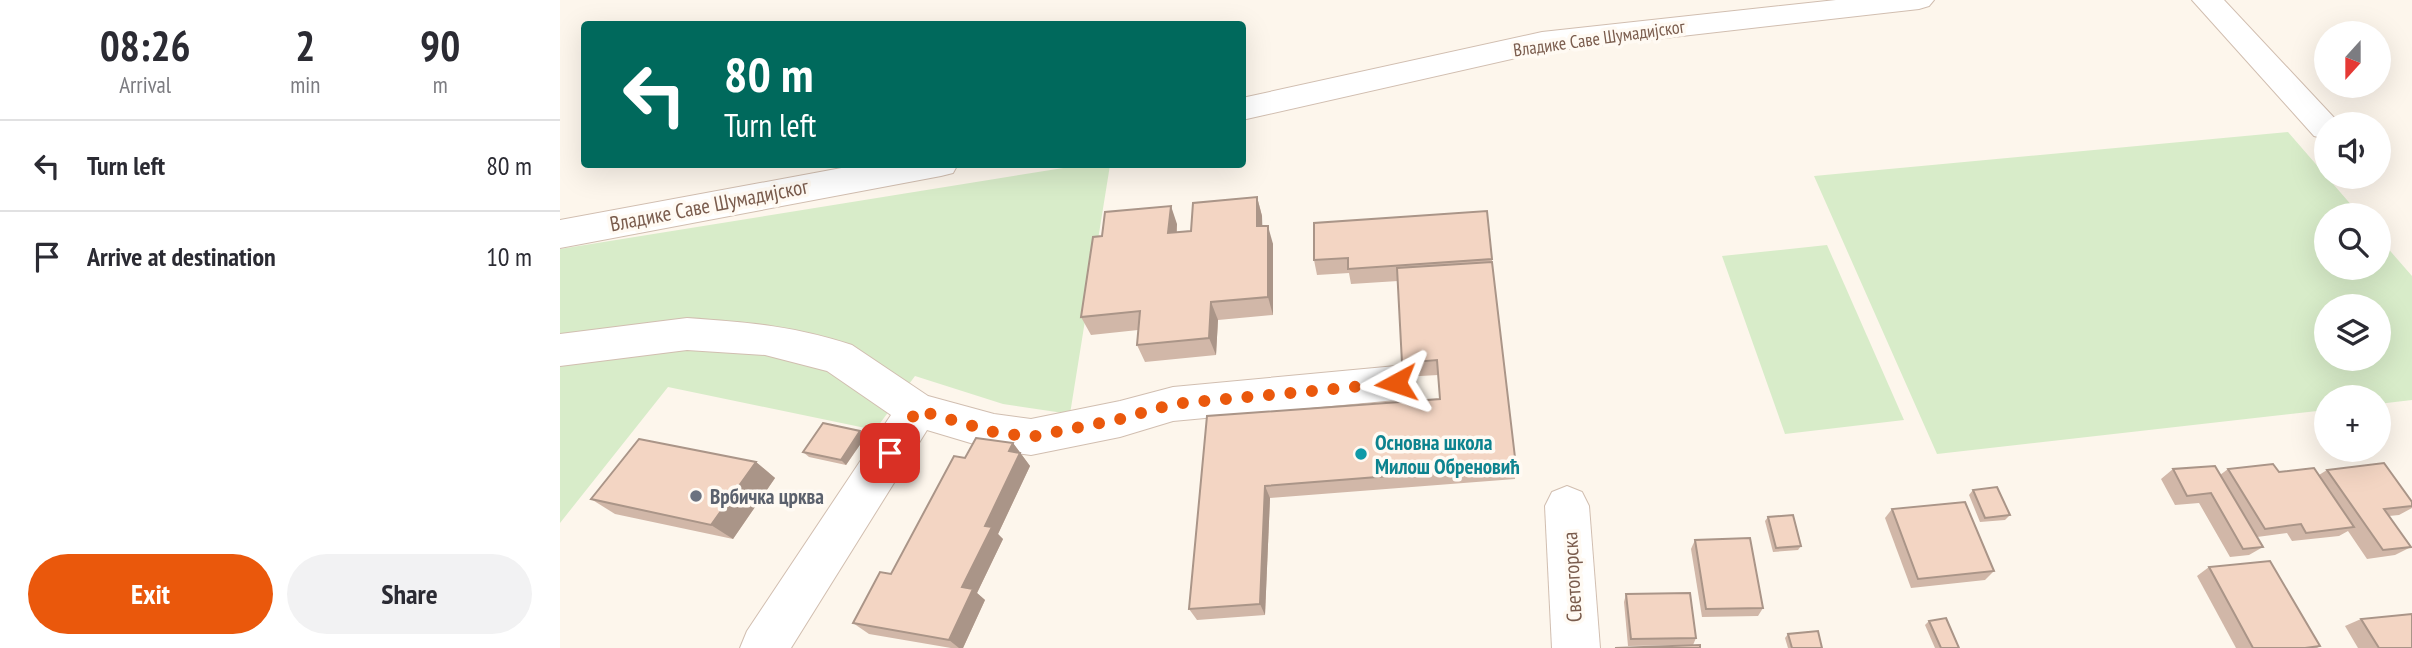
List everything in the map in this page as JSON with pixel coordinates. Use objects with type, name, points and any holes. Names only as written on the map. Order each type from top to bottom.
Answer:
[{"type":"street","name":"Владике Саве Шумадијског","points":[[1246,108],[1542,42],[1919,0]]},
{"type":"street","points":[[2207,0],[2314,115]]},
{"type":"street","name":"Владике Саве Шумадијског","points":[[560,234],[917,168]]},
{"type":"street","points":[[560,350],[687,334],[765,338],[838,357],[917,410],[994,432],[1031,437],[1120,419],[1173,404],[1396,383]]},
{"type":"street","points":[[764,648],[917,410]]},
{"type":"street","name":"Светогорска","points":[[1567,506],[1576,648]]},
{"type":"green space","points":[[2288,132],[2314,162],[2314,189],[2337,189],[2350,203],[2314,203],[2314,280],[2391,280],[2391,252],[2412,276],[2412,400],[2391,402],[2391,385],[2314,385],[2314,411],[1937,454],[1814,176]]},
{"type":"green space","points":[[1063,168],[1110,168],[1070,414],[1003,404],[915,376],[875,430],[668,387],[560,523],[560,249]]},
{"type":"green space","points":[[1827,245],[1904,420],[1785,434],[1722,256]]},
{"type":"building","points":[[1257,197],[1257,226],[1268,226],[1268,297],[1211,302],[1209,338],[1137,345],[1140,311],[1081,317],[1093,237],[1102,236],[1105,212],[1171,206],[1168,233],[1191,231],[1193,203]]},
{"type":"building","points":[[1487,211],[1492,259],[1348,269],[1348,258],[1314,260],[1314,223]]},
{"type":"building","name":"Основна школа Милош Обреновић","points":[[1492,262],[1516,466],[1265,486],[1260,604],[1189,609],[1207,416],[1440,399],[1437,360],[1402,363],[1397,268]]},
{"type":"building","points":[[823,423],[860,431],[841,460],[803,452]]},
{"type":"building","points":[[976,438],[1013,443],[1009,451],[1020,453],[985,526],[992,527],[962,587],[973,589],[949,640],[853,623],[880,572],[891,574],[954,456],[965,458]]},
{"type":"building","name":"Врбичка црква","points":[[639,439],[756,462],[711,525],[591,499]]},
{"type":"building","points":[[2384,463],[2412,502],[2412,506],[2384,509],[2411,547],[2383,550],[2327,470]]},
{"type":"building","points":[[2273,464],[2279,472],[2314,468],[2354,527],[2306,533],[2301,524],[2265,529],[2228,469]]},
{"type":"building","points":[[2215,466],[2263,547],[2243,549],[2211,493],[2187,496],[2173,469]]},
{"type":"building","points":[[1997,487],[2010,515],[1985,518],[1973,490]]},
{"type":"building","points":[[1965,502],[1994,571],[1918,579],[1892,509]]},
{"type":"building","points":[[1793,515],[1801,546],[1776,548],[1768,517]]},
{"type":"building","points":[[1750,538],[1763,608],[1706,609],[1695,540]]},
{"type":"building","points":[[2270,561],[2320,646],[2253,648],[2209,567]]},
{"type":"building","points":[[1690,593],[1696,638],[1631,639],[1626,594]]},
{"type":"building","points":[[2412,614],[2412,648],[2379,648],[2361,619]]},
{"type":"building","points":[[1946,618],[1959,648],[1941,648],[1929,621]]},
{"type":"building","points":[[1818,631],[1822,648],[1792,648],[1788,634]]},
{"type":"building","points":[[1700,645],[1700,648],[1615,648]]},
{"type":"place","name":"Основна школа Милош Обреновић","points":[[1361,454]]},
{"type":"place","name":"Врбичка црква","points":[[696,496]]},
{"type":"route","points":[[890,453],[917,410],[994,432],[1031,437],[1120,419],[1173,404],[1396,383]]}]
